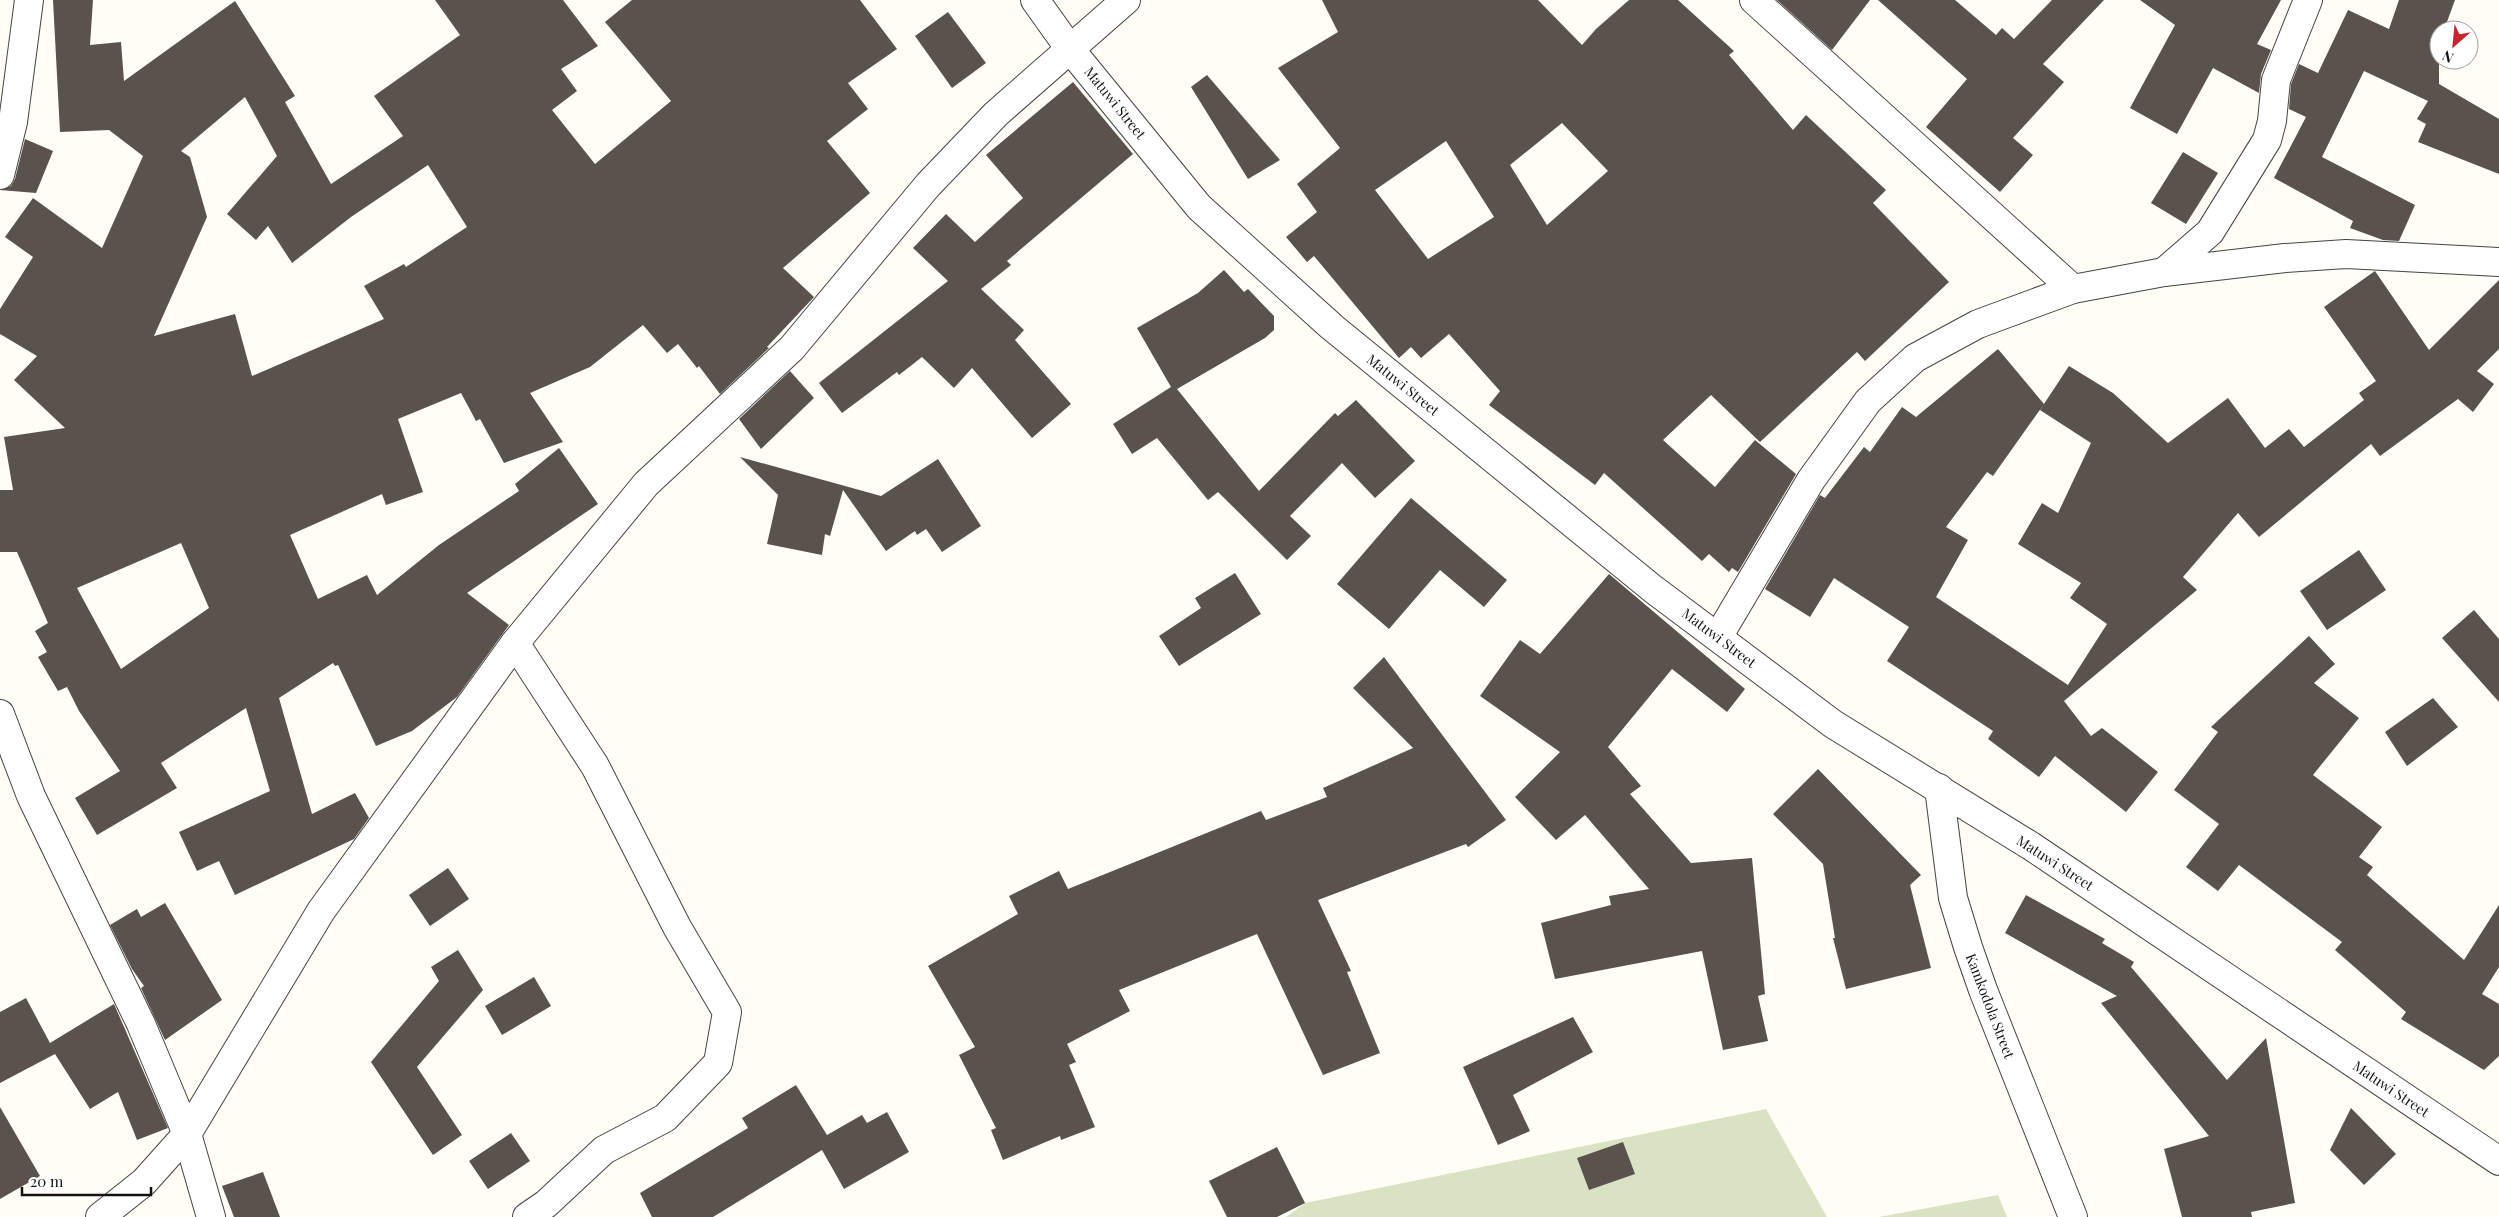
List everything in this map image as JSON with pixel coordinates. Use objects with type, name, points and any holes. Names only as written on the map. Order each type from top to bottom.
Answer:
[{"type":"street","points":[[0,175],[13,122],[29,0]]},
{"type":"street","name":"Matuwi Street","points":[[1035,0],[1070,49],[1199,207],[1332,327],[1653,589],[1833,724],[1939,788],[2229,978],[2422,1111],[2499,1161]]},
{"type":"street","points":[[100,1217],[144,1182],[187,1134],[321,911],[515,643],[646,484],[792,348],[928,185],[996,114],[1126,0]]},
{"type":"street","points":[[1754,0],[2073,289]]},
{"type":"street","points":[[2164,272],[2210,232],[2267,140],[2272,121],[2276,80],[2308,0]]},
{"type":"street","points":[[1718,637],[1811,480],[1868,401],[1916,358],[1978,324],[2073,289],[2164,272],[2285,258],[2346,254],[2499,262]]},
{"type":"street","points":[[515,643],[595,766],[677,927],[727,1012],[718,1063],[665,1118],[604,1150],[546,1204],[527,1217]]},
{"type":"street","points":[[0,714],[30,796],[141,1024],[187,1134],[211,1217]]},
{"type":"street","name":"Kamkodola Street","points":[[1939,788],[1953,898],[1968,947],[1983,990],[2073,1217]]},
{"type":"green space","points":[[1766,1109],[1827,1217],[1286,1217],[1305,1203]]},
{"type":"green space","points":[[1998,1195],[2007,1217],[1879,1217]]},
{"type":"building","points":[[53,0],[93,0],[90,45],[121,42],[124,81],[235,1],[295,96],[285,102],[331,184],[403,136],[374,96],[460,35],[435,0],[563,0],[598,46],[561,69],[577,91],[552,110],[595,164],[671,101],[605,22],[632,0],[860,0],[897,49],[848,83],[868,109],[827,141],[870,193],[783,268],[814,297],[767,347],[769,348],[720,394],[699,366],[697,368],[678,344],[667,353],[643,325],[590,367],[530,393],[563,442],[504,463],[480,419],[476,421],[461,393],[398,419],[423,492],[386,505],[382,494],[290,535],[318,599],[367,575],[377,595],[439,545],[519,491],[515,484],[559,448],[598,504],[467,593],[509,625],[457,697],[412,731],[376,746],[338,665],[335,666],[333,663],[279,698],[312,814],[355,793],[369,818],[354,839],[235,895],[219,861],[197,871],[179,832],[270,791],[246,708],[161,763],[177,788],[97,835],[75,798],[120,771],[79,711],[67,687],[58,691],[38,657],[47,652],[35,631],[48,623],[17,552],[0,552],[0,490],[13,490],[4,437],[65,428],[14,380],[37,356],[0,334],[0,309],[33,257],[5,237],[33,198],[102,248],[143,156],[109,130],[60,132]],"holes":[[[245,97],[277,156],[227,214],[256,240],[268,226],[292,263],[351,217],[428,165],[467,227],[406,267],[404,264],[364,286],[384,319],[252,376],[235,314],[154,336],[207,217],[190,157],[181,151]],[[181,543],[209,608],[121,669],[77,588]]]},
{"type":"building","points":[[1322,0],[1538,0],[1582,45],[1596,29],[1629,0],[1678,0],[1734,51],[1729,55],[1793,130],[1806,115],[1886,190],[1873,203],[1949,282],[1865,361],[1857,352],[1760,442],[1711,395],[1663,440],[1715,487],[1755,440],[1796,474],[1738,572],[1732,568],[1729,572],[1709,554],[1702,561],[1604,473],[1595,485],[1489,405],[1500,391],[1449,334],[1421,358],[1411,347],[1399,358],[1314,256],[1307,262],[1286,237],[1317,212],[1297,184],[1340,148],[1278,68],[1338,32]],"holes":[[[1562,123],[1608,171],[1547,225],[1510,165]],[[1446,141],[1494,217],[1428,259],[1375,190]]]},
{"type":"building","points":[[1777,0],[1870,0],[1832,50]]},
{"type":"building","points":[[1878,0],[1955,0],[1996,35],[2002,28],[2014,39],[2052,0],[2104,0],[2043,64],[2064,82],[2013,138],[2033,155],[2000,192],[1926,127],[1967,79]]},
{"type":"building","points":[[2140,0],[2281,0],[2257,44],[2271,50],[2261,74],[2259,93],[2213,68],[2177,134],[2130,108],[2175,25]]},
{"type":"building","points":[[2399,0],[2455,0],[2448,20],[2429,20],[2429,70],[2439,70],[2439,84],[2499,119],[2499,174],[2418,142],[2426,124],[2417,119],[2428,101],[2364,71],[2322,157],[2415,205],[2399,241],[2383,240],[2350,228],[2353,221],[2274,178],[2306,117],[2289,109],[2291,84],[2299,64],[2318,73],[2348,10],[2389,29]]},
{"type":"building","points":[[948,12],[986,63],[952,88],[915,36]]},
{"type":"building","points":[[1207,75],[1280,160],[1248,179],[1191,87]]},
{"type":"building","points":[[1073,82],[1133,154],[1007,261],[1011,265],[981,289],[1024,330],[1015,340],[1071,404],[1032,438],[972,368],[954,388],[922,357],[899,375],[897,372],[842,413],[819,383],[948,281],[913,248],[946,214],[975,242],[1023,198],[986,155]]},
{"type":"building","points":[[25,139],[53,151],[36,193],[0,190],[11,186],[15,179]]},
{"type":"building","points":[[2183,152],[2218,173],[2186,224],[2151,203]]},
{"type":"building","points":[[1224,270],[1244,292],[1248,289],[1274,316],[1274,330],[1265,338],[1177,389],[1259,491],[1335,413],[1338,416],[1356,400],[1415,461],[1375,498],[1342,463],[1290,516],[1311,536],[1287,560],[1218,492],[1208,500],[1157,438],[1132,454],[1113,424],[1171,387],[1137,328],[1198,293]]},
{"type":"building","points":[[2375,271],[2429,350],[2499,280],[2499,349],[2477,371],[2494,384],[2473,412],[2458,399],[2380,456],[2371,444],[2259,537],[2238,513],[2183,577],[2197,590],[2064,701],[2091,736],[2102,728],[2158,772],[2126,812],[2055,756],[2039,777],[1988,739],[1993,731],[1887,661],[1909,627],[1834,578],[1810,617],[1765,589],[1820,495],[1825,498],[1864,447],[1870,452],[1902,407],[1916,417],[1998,349],[2044,404],[2069,366],[2113,393],[2168,443],[2228,398],[2265,448],[2289,429],[2304,447],[2364,400],[2359,393],[2376,381],[2324,307]],"holes":[[[2043,405],[2040,410],[2091,443],[2058,513],[2042,503],[2018,544],[2081,583],[2070,598],[2107,624],[2068,685],[1936,597],[1968,540],[1946,527],[1987,472],[1993,476]]]},
{"type":"building","points":[[790,371],[814,398],[761,449],[739,419]]},
{"type":"building","points":[[740,457],[881,496],[938,459],[981,526],[942,552],[926,529],[917,535],[915,531],[886,551],[843,490],[830,536],[825,534],[822,555],[767,544],[778,495]]},
{"type":"building","points":[[1411,498],[1507,580],[1484,607],[1440,570],[1389,629],[1337,584]]},
{"type":"building","points":[[2359,550],[2386,590],[2327,630],[2300,591]]},
{"type":"building","points":[[1235,573],[1261,614],[1179,666],[1159,636],[1201,608],[1195,598]]},
{"type":"building","points":[[1609,574],[1745,689],[1727,712],[1672,669],[1608,747],[1641,786],[1630,794],[1691,863],[1752,858],[1765,994],[1758,996],[1768,1041],[1723,1050],[1702,951],[1555,979],[1541,923],[1611,905],[1609,896],[1649,889],[1585,815],[1556,840],[1515,797],[1560,752],[1480,696],[1520,640],[1540,654]]},
{"type":"building","points":[[2474,610],[2499,639],[2499,702],[2442,638]]},
{"type":"building","points":[[2309,636],[2335,664],[2314,683],[2359,718],[2313,775],[2382,827],[2359,857],[2373,867],[2367,875],[2464,960],[2499,905],[2499,967],[2482,994],[2499,1004],[2499,1056],[2484,1070],[2401,1019],[2406,1012],[2335,950],[2342,942],[2239,865],[2218,891],[2186,867],[2219,824],[2174,790],[2218,732],[2211,727]]},
{"type":"building","points":[[1384,657],[1506,820],[1468,847],[1466,844],[1318,900],[1351,971],[1347,972],[1380,1053],[1323,1075],[1257,934],[1119,990],[1130,1011],[1067,1044],[1076,1062],[1069,1065],[1095,1127],[1061,1140],[1060,1136],[1003,1160],[991,1130],[996,1128],[959,1055],[975,1047],[928,966],[1018,914],[1009,896],[1059,871],[1068,889],[1261,811],[1266,820],[1327,797],[1323,788],[1413,748],[1353,688]]},
{"type":"building","points":[[2433,698],[2458,727],[2407,766],[2385,732]]},
{"type":"building","points":[[1818,769],[1921,875],[1910,885],[1931,968],[1846,989],[1833,938],[1835,938],[1823,864],[1773,814]]},
{"type":"building","points":[[448,868],[469,899],[430,926],[409,895]]},
{"type":"building","points":[[2026,895],[2105,939],[2102,943],[2134,962],[2131,967],[2227,1080],[2266,1038],[2295,1203],[2251,1212],[2252,1217],[2182,1217],[2164,1149],[2209,1136],[2101,1003],[2117,996],[2005,933]]},
{"type":"building","points":[[165,903],[222,1000],[165,1040],[141,988],[144,986],[132,969],[110,925],[137,909],[141,917]]},
{"type":"building","points":[[458,950],[483,990],[417,1067],[462,1135],[433,1155],[371,1062],[439,981],[431,967]]},
{"type":"building","points":[[534,977],[551,1006],[502,1035],[485,1006]]},
{"type":"building","points":[[26,998],[50,1043],[114,1004],[168,1128],[137,1140],[118,1092],[90,1109],[55,1054],[0,1083],[0,1012]]},
{"type":"building","points":[[1573,1017],[1593,1052],[1513,1095],[1530,1131],[1498,1145],[1463,1067]]},
{"type":"building","points":[[796,1085],[827,1135],[862,1115],[867,1123],[887,1112],[909,1152],[844,1189],[822,1150],[713,1217],[652,1217],[640,1193],[748,1128],[742,1118]]},
{"type":"building","points":[[0,1107],[40,1176],[0,1199]]},
{"type":"building","points":[[2351,1108],[2396,1154],[2364,1185],[2330,1150]]},
{"type":"building","points":[[511,1133],[530,1161],[488,1189],[469,1161]]},
{"type":"building","points":[[1623,1142],[1635,1174],[1589,1190],[1577,1158]]},
{"type":"building","points":[[1277,1147],[1305,1203],[1277,1217],[1227,1217],[1209,1181]]},
{"type":"building","points":[[263,1172],[280,1217],[234,1217],[222,1186]]}]
